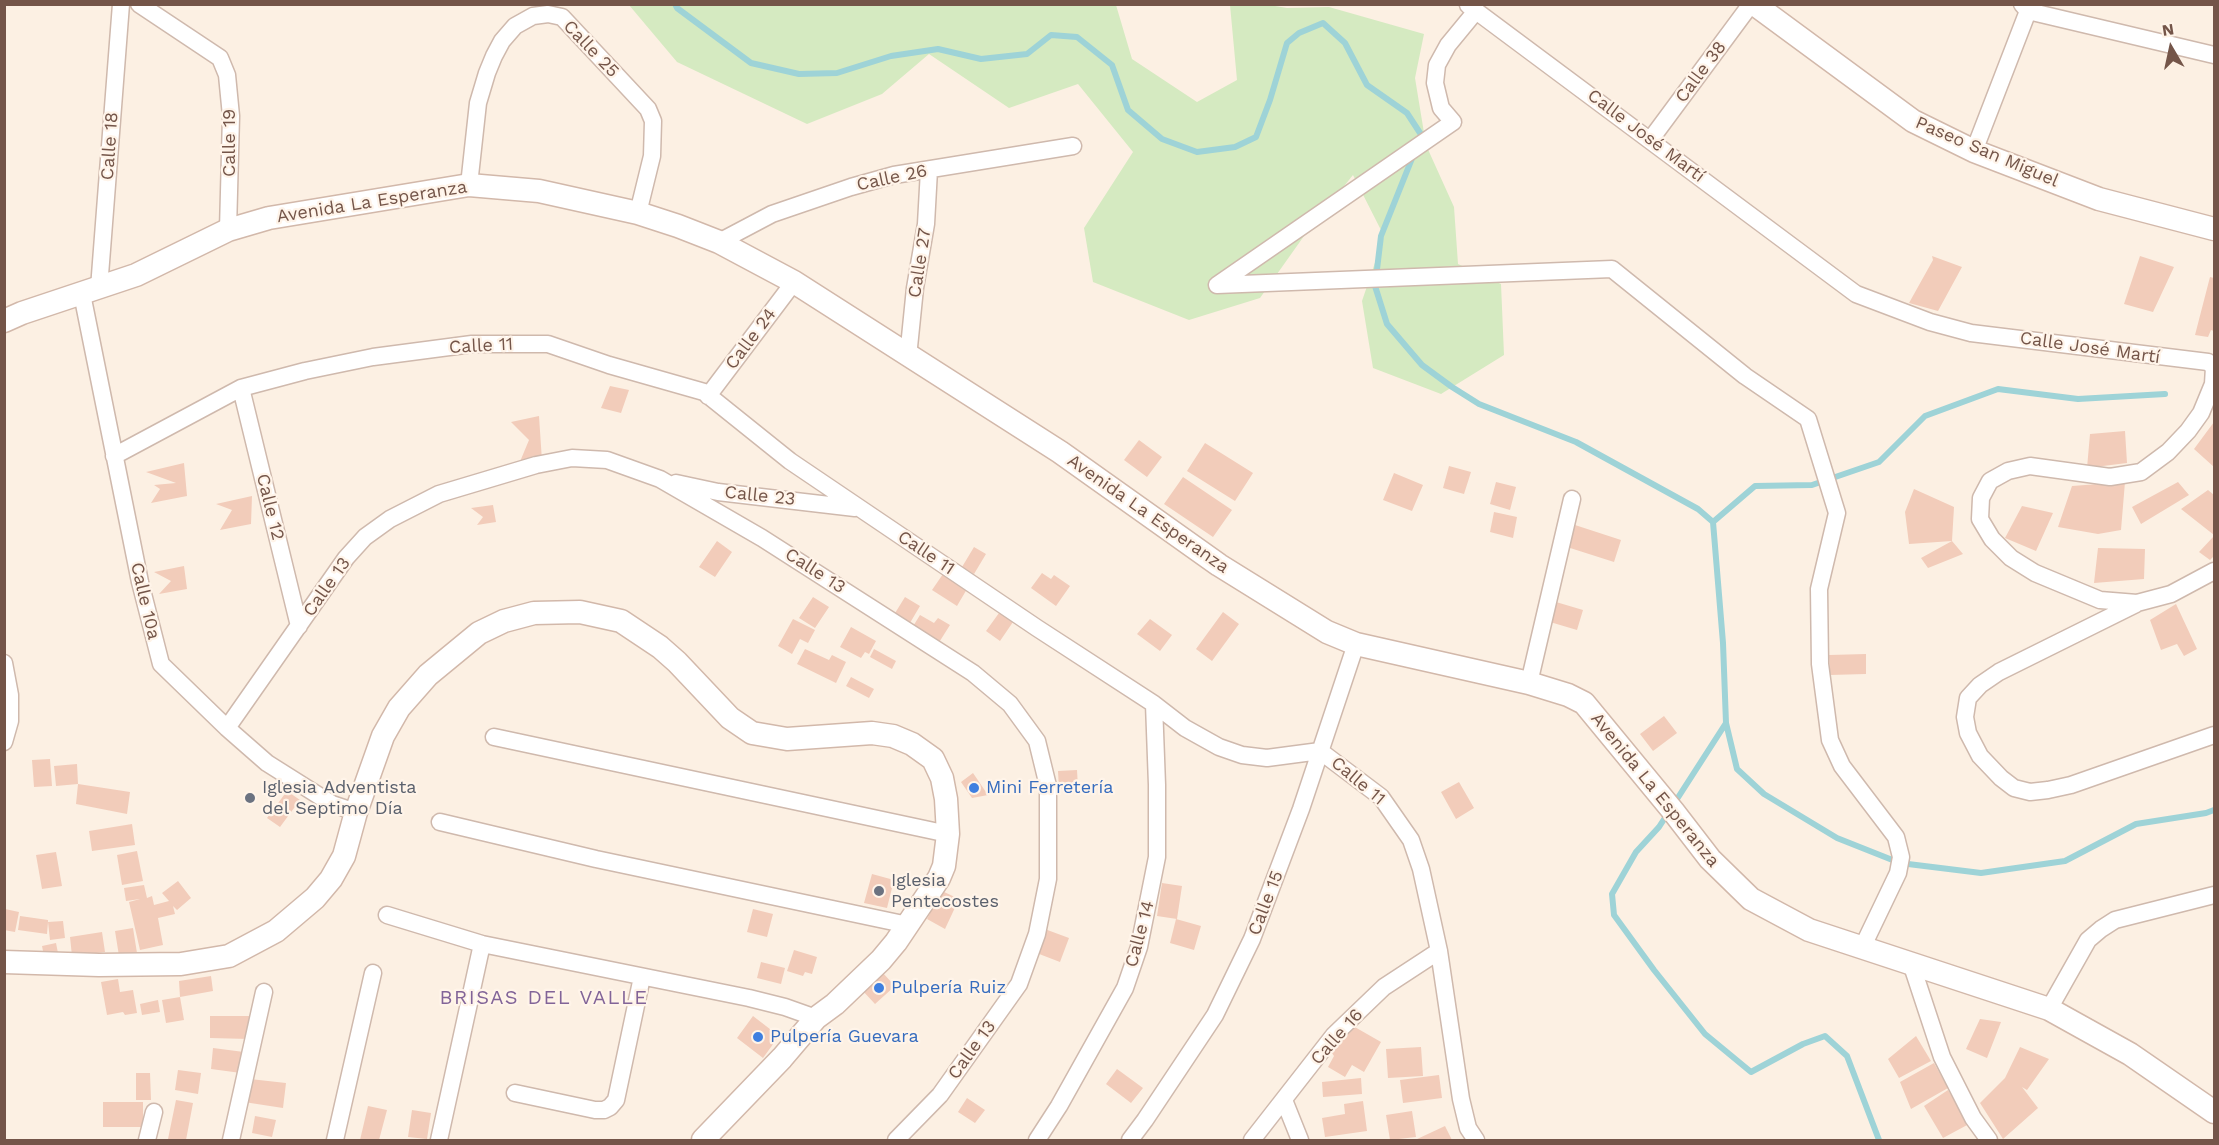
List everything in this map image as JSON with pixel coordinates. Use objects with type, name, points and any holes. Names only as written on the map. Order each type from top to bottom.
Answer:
[{"type":"street","name":"Calle 18","points":[[90,291],[121,4]]},
{"type":"street","name":"Calle 19","points":[[139,4],[220,58],[227,75],[231,116],[228,230]]},
{"type":"street","name":"Calle 38","points":[[1651,139],[1753,4]]},
{"type":"street","name":"Paseo San Miguel","points":[[1753,4],[1913,122],[1974,151],[2099,199],[2214,229]]},
{"type":"street","name":"Calle José Martí","points":[[1472,8],[1651,139],[1856,294],[1930,322],[1971,333],[2208,362],[2214,367],[2213,384],[2201,413],[2168,452],[2141,472],[2110,477],[2030,466],[2008,471],[1990,481],[1981,498],[1980,519],[1992,538],[2011,558],[2035,573],[2100,600],[2137,603],[2171,594],[2214,572]]},
{"type":"street","points":[[1472,8],[1437,65],[1435,83],[1441,108],[1453,122],[1217,285],[1612,269],[1746,376],[1808,419],[1837,513],[1819,589],[1820,664],[1830,740],[1842,766],[1892,830],[1901,857],[1895,881],[1863,946]]},
{"type":"street","points":[[1974,151],[2025,8],[2214,55]]},
{"type":"street","name":"Calle 25","points":[[469,185],[478,104],[494,56],[502,41],[515,26],[533,16],[548,14],[562,17],[648,109],[653,120],[652,156],[638,213]]},
{"type":"street","name":"Calle 26","points":[[719,242],[772,214],[828,194],[894,175],[1073,146]]},
{"type":"street","name":"Calle 27","points":[[908,357],[915,288],[926,224],[929,170]]},
{"type":"street","name":"Avenida La Esperanza","points":[[4,321],[136,275],[228,230],[269,218],[469,185],[538,191],[638,213],[719,242],[794,282],[908,357],[1060,452],[1219,565],[1327,632],[1356,644],[1529,683],[1568,695],[1584,703],[1666,801],[1710,859],[1751,899],[1809,930],[2049,1009],[2130,1054],[2214,1112]]},
{"type":"street","name":"Calle 24","points":[[708,396],[794,282]]},
{"type":"street","name":"Calle 10a","points":[[90,291],[114,456],[157,657],[165,670],[267,763],[332,804],[356,812]]},
{"type":"street","name":"Calle 11","points":[[114,456],[241,388],[305,371],[373,357],[472,344],[548,344],[609,365],[704,392],[789,460],[1037,628],[1154,704],[1185,728],[1219,747],[1242,755],[1267,758],[1320,751],[1382,797],[1411,840],[1421,869],[1439,951],[1461,1099],[1468,1128],[1476,1140]]},
{"type":"street","name":"Calle 12","points":[[241,388],[299,626]]},
{"type":"street","name":"Calle 13","points":[[227,728],[346,558],[365,537],[390,519],[439,494],[536,465],[572,458],[607,460],[660,479],[762,538],[973,673],[1010,704],[1037,741],[1048,786],[1048,879],[1033,944],[1019,984],[940,1095],[896,1140]]},
{"type":"street","name":"Calle 23","points":[[660,479],[717,492],[860,508]]},
{"type":"street","points":[[1529,683],[1572,499]]},
{"type":"street","points":[[2137,603],[2000,672],[1980,686],[1968,698],[1965,717],[1968,733],[1980,756],[2014,788],[2030,792],[2071,785],[2214,735]]},
{"type":"street","points":[[4,962],[99,965],[181,964],[228,956],[276,931],[315,898],[331,879],[344,856],[356,812],[383,736],[399,708],[428,675],[479,633],[504,621],[534,613],[580,612],[621,621],[660,647],[730,718],[752,733],[787,739],[872,733],[893,736],[912,744],[933,759],[938,768],[947,807],[948,834],[944,866],[939,878],[908,925],[881,960],[835,1004],[816,1018],[782,1058],[703,1140]]},
{"type":"street","name":"Calle 15","points":[[1130,1140],[1215,1015],[1252,939],[1301,810],[1356,644]]},
{"type":"street","points":[[4,663],[10,695],[10,721],[4,742]]},
{"type":"street","name":"Calle 14","points":[[1037,1140],[1059,1106],[1125,988],[1139,947],[1158,857],[1154,704]]},
{"type":"street","points":[[494,737],[948,834]]},
{"type":"street","points":[[440,822],[596,859],[908,925]]},
{"type":"street","points":[[2049,1009],[2088,940],[2101,929],[2115,920],[2214,895]]},
{"type":"street","points":[[387,915],[482,944],[749,998],[816,1018]]},
{"type":"street","points":[[439,1140],[482,944]]},
{"type":"street","name":"Calle 16","points":[[1252,1140],[1334,1035],[1384,987],[1439,951]]},
{"type":"street","points":[[1911,963],[1942,1057],[1973,1118],[1989,1140]]},
{"type":"street","points":[[335,1140],[373,973]]},
{"type":"street","points":[[515,1093],[595,1110],[610,1107],[615,1100],[642,976]]},
{"type":"street","points":[[231,1140],[264,992]]},
{"type":"street","points":[[1284,1100],[1300,1140]]},
{"type":"street","points":[[147,1140],[153,1112]]},
{"type":"green space","points":[[629,5],[1116,5],[1132,59],[1197,102],[1237,80],[1230,5],[1269,5],[1287,8],[1329,7],[1424,34],[1415,78],[1426,145],[1454,207],[1458,264],[1501,284],[1504,355],[1441,394],[1373,368],[1362,301],[1384,236],[1353,175],[1304,236],[1260,298],[1189,320],[1093,282],[1084,228],[1133,152],[1078,84],[1009,108],[929,54],[882,94],[807,124],[677,62]]},
{"type":"building","points":[[1932,256],[1962,267],[1938,311],[1909,303],[1933,260]]},
{"type":"building","points":[[2140,256],[2174,267],[2153,312],[2124,304]]},
{"type":"building","points":[[2210,277],[2214,278],[2214,331],[2211,330],[2208,337],[2195,335]]},
{"type":"building","points":[[610,386],[629,390],[621,413],[601,408]]},
{"type":"building","points":[[539,416],[542,461],[519,464],[529,440],[511,422]]},
{"type":"building","points":[[2214,422],[2214,467],[2194,449]]},
{"type":"building","points":[[2125,431],[2127,463],[2087,468],[2090,434]]},
{"type":"building","points":[[1139,440],[1162,457],[1147,477],[1124,460]]},
{"type":"building","points":[[1205,443],[1253,473],[1235,501],[1187,471]]},
{"type":"building","points":[[184,463],[187,496],[151,503],[160,489],[154,485],[176,483],[146,472]]},
{"type":"building","points":[[1449,466],[1471,472],[1464,494],[1443,488]]},
{"type":"building","points":[[1394,473],[1423,485],[1412,511],[1383,500]]},
{"type":"building","points":[[1183,477],[1232,510],[1213,537],[1164,504]]},
{"type":"building","points":[[1496,482],[1516,487],[1510,510],[1490,504]]},
{"type":"building","points":[[2125,482],[2121,530],[2098,534],[2058,527],[2072,486]]},
{"type":"building","points":[[2178,482],[2189,495],[2141,524],[2132,507]]},
{"type":"building","points":[[1914,489],[1954,507],[1952,541],[1909,544],[1905,512]]},
{"type":"building","points":[[2208,490],[2214,495],[2214,535],[2181,509]]},
{"type":"building","points":[[252,496],[251,524],[220,530],[232,510],[216,504]]},
{"type":"building","points":[[493,505],[496,522],[477,525],[483,517],[471,508]]},
{"type":"building","points":[[2022,506],[2053,513],[2036,551],[2005,538]]},
{"type":"building","points":[[1494,512],[1517,517],[1513,538],[1490,532]]},
{"type":"building","points":[[1575,525],[1621,540],[1614,562],[1567,547]]},
{"type":"building","points":[[2214,536],[2214,556],[2210,560],[2199,552]]},
{"type":"building","points":[[717,541],[732,552],[715,577],[699,567]]},
{"type":"building","points":[[1952,541],[1963,554],[1928,568],[1921,558]]},
{"type":"building","points":[[974,547],[986,554],[974,574],[962,567]]},
{"type":"building","points":[[2098,548],[2145,549],[2144,579],[2094,583]]},
{"type":"building","points":[[184,566],[187,589],[159,594],[171,581],[154,572]]},
{"type":"building","points":[[1042,573],[1051,579],[1054,575],[1070,586],[1056,606],[1031,588]]},
{"type":"building","points":[[943,574],[967,589],[957,606],[932,590]]},
{"type":"building","points":[[813,597],[829,607],[815,628],[799,618]]},
{"type":"building","points":[[905,597],[920,606],[907,628],[892,618]]},
{"type":"building","points":[[1556,602],[1583,610],[1577,630],[1550,622]]},
{"type":"building","points":[[2176,604],[2197,649],[2184,656],[2177,644],[2161,650],[2150,620]]},
{"type":"building","points":[[1223,612],[1239,624],[1212,661],[1196,649]]},
{"type":"building","points":[[999,613],[1013,622],[1000,641],[986,631]]},
{"type":"building","points":[[920,615],[934,623],[938,618],[950,625],[938,644],[912,628]]},
{"type":"building","points":[[793,619],[815,630],[808,643],[800,639],[792,654],[778,646]]},
{"type":"building","points":[[1150,619],[1172,635],[1160,651],[1137,634]]},
{"type":"building","points":[[851,627],[876,641],[869,654],[865,652],[861,658],[840,647]]},
{"type":"building","points":[[805,649],[829,660],[832,655],[846,662],[836,683],[797,664]]},
{"type":"building","points":[[874,649],[896,661],[892,669],[870,657]]},
{"type":"building","points":[[1866,654],[1866,674],[1830,675],[1829,655]]},
{"type":"building","points":[[851,677],[874,689],[869,698],[846,686]]},
{"type":"building","points":[[1664,716],[1677,733],[1653,751],[1640,734]]},
{"type":"building","points":[[50,759],[52,786],[34,787],[32,760]]},
{"type":"building","points":[[77,764],[78,784],[56,786],[54,766]]},
{"type":"building","points":[[1077,770],[1078,788],[1059,789],[1058,771]]},
{"type":"building","name":"Mini Ferretería","points":[[973,773],[988,795],[972,798],[961,782]]},
{"type":"building","points":[[1459,782],[1474,808],[1456,819],[1441,792]]},
{"type":"building","points":[[78,784],[130,792],[127,814],[76,804]]},
{"type":"building","points":[[287,791],[300,800],[280,827],[267,818]]},
{"type":"building","points":[[132,824],[135,845],[92,851],[89,831]]},
{"type":"building","points":[[137,851],[143,881],[122,885],[117,855]]},
{"type":"building","points":[[56,852],[62,886],[42,889],[36,855]]},
{"type":"building","name":"Iglesia Pentecostes","points":[[872,874],[894,880],[887,908],[864,903]]},
{"type":"building","points":[[178,881],[191,898],[177,910],[173,906],[175,914],[158,918],[163,945],[140,950],[129,902],[140,899],[126,901],[124,888],[144,885],[147,898],[152,896],[154,905],[169,901],[162,893]]},
{"type":"building","points":[[1162,883],[1182,886],[1177,919],[1157,916]]},
{"type":"building","points":[[942,891],[959,899],[945,929],[927,919]]},
{"type":"building","points":[[5,909],[19,912],[15,932],[4,930]]},
{"type":"building","points":[[753,909],[773,914],[767,937],[747,932]]},
{"type":"building","points":[[20,916],[48,920],[47,934],[18,930]]},
{"type":"building","points":[[1176,919],[1201,926],[1194,950],[1170,943]]},
{"type":"building","points":[[63,921],[65,938],[50,940],[48,922]]},
{"type":"building","points":[[133,928],[137,953],[119,956],[115,931]]},
{"type":"building","points":[[1042,928],[1069,938],[1060,962],[1034,952]]},
{"type":"building","points":[[102,932],[105,952],[72,956],[70,937]]},
{"type":"building","points":[[56,943],[58,953],[44,956],[42,946]]},
{"type":"building","points":[[794,950],[817,957],[812,974],[805,972],[803,976],[787,971]]},
{"type":"building","points":[[761,962],[785,968],[781,984],[757,978]]},
{"type":"building","name":"Pulpería Ruiz","points":[[882,972],[895,986],[875,1004],[862,990]]},
{"type":"building","points":[[211,976],[213,991],[180,997],[179,981]]},
{"type":"building","points":[[118,979],[120,992],[133,990],[137,1013],[125,1015],[123,1012],[107,1015],[101,982]]},
{"type":"building","points":[[180,997],[184,1020],[166,1023],[162,1000]]},
{"type":"building","points":[[158,1000],[160,1012],[142,1015],[140,1004]]},
{"type":"building","points":[[210,1016],[249,1016],[249,1039],[210,1038]]},
{"type":"building","name":"Pulpería Guevara","points":[[753,1016],[779,1036],[763,1058],[737,1038]]},
{"type":"building","points":[[1980,1019],[2001,1022],[1987,1058],[1966,1049]]},
{"type":"building","points":[[1353,1026],[1381,1042],[1364,1072],[1352,1065],[1345,1077],[1328,1067],[1334,1056],[1330,1050],[1340,1034],[1346,1037]]},
{"type":"building","points":[[1916,1036],[1931,1061],[1899,1078],[1888,1059]]},
{"type":"building","points":[[1421,1047],[1423,1076],[1388,1078],[1386,1049]]},
{"type":"building","points":[[2020,1047],[2049,1059],[2027,1090],[2022,1087],[2038,1108],[2003,1139],[1980,1103],[2005,1078]]},
{"type":"building","points":[[213,1048],[244,1052],[241,1073],[211,1069]]},
{"type":"building","points":[[1934,1063],[1948,1088],[1911,1109],[1900,1082]]},
{"type":"building","points":[[1117,1069],[1143,1088],[1131,1103],[1106,1084]]},
{"type":"building","points":[[178,1070],[201,1073],[198,1094],[175,1090]]},
{"type":"building","points":[[136,1073],[150,1073],[151,1100],[136,1100]]},
{"type":"building","points":[[1439,1075],[1442,1098],[1403,1103],[1400,1080]]},
{"type":"building","points":[[1361,1078],[1362,1094],[1323,1097],[1322,1082]]},
{"type":"building","points":[[250,1079],[286,1083],[283,1108],[244,1102]]},
{"type":"building","points":[[1948,1090],[1969,1124],[1943,1138],[1924,1106]]},
{"type":"building","points":[[967,1098],[985,1110],[975,1123],[958,1112]]},
{"type":"building","points":[[176,1100],[193,1103],[186,1140],[168,1139]]},
{"type":"building","points":[[1363,1101],[1367,1131],[1325,1137],[1322,1118],[1345,1114],[1344,1104]]},
{"type":"building","points":[[103,1102],[143,1102],[143,1127],[103,1127]]},
{"type":"building","points":[[368,1106],[387,1110],[379,1140],[360,1140]]},
{"type":"building","points":[[412,1110],[431,1113],[427,1139],[408,1137]]},
{"type":"building","points":[[1412,1111],[1416,1137],[1390,1140],[1386,1115]]},
{"type":"building","points":[[255,1116],[276,1120],[272,1137],[252,1133]]},
{"type":"building","points":[[1445,1126],[1452,1140],[1415,1140]]},
{"type":"waterway","points":[[675,4],[677,8],[751,63],[799,74],[837,73],[891,56],[938,49],[981,59],[1027,54],[1051,35],[1077,37],[1112,65],[1128,110],[1162,139],[1197,152],[1235,147],[1256,137],[1287,43],[1299,33],[1323,23],[1345,43],[1367,85],[1407,113],[1422,136],[1420,141]]},
{"type":"waterway","points":[[1413,156],[1381,236],[1375,286],[1387,324],[1422,365],[1479,404],[1576,442],[1698,509],[1713,522],[1723,643],[1726,723],[1659,827],[1636,852],[1612,894],[1614,915],[1705,1034],[1751,1072],[1803,1044],[1825,1036],[1847,1056],[1879,1140]]},
{"type":"waterway","points":[[1713,522],[1755,486],[1812,485],[1879,462],[1925,416],[1998,389],[2078,399],[2165,394]]},
{"type":"waterway","points":[[1726,723],[1737,769],[1764,794],[1837,838],[1900,863],[1981,873],[2065,861],[2136,824],[2214,810]]},
{"type":"place","name":"Mini Ferretería","points":[[974,788]]},
{"type":"place","name":"Iglesia Adventista del Septimo Día","points":[[250,798]]},
{"type":"place","name":"Iglesia Pentecostes","points":[[879,891]]},
{"type":"place","name":"Pulpería Ruiz","points":[[879,988]]},
{"type":"place","name":"Pulpería Guevara","points":[[758,1037]]},
{"type":"district","name":"BRISAS DEL VALLE","points":[[544,998]]}]
